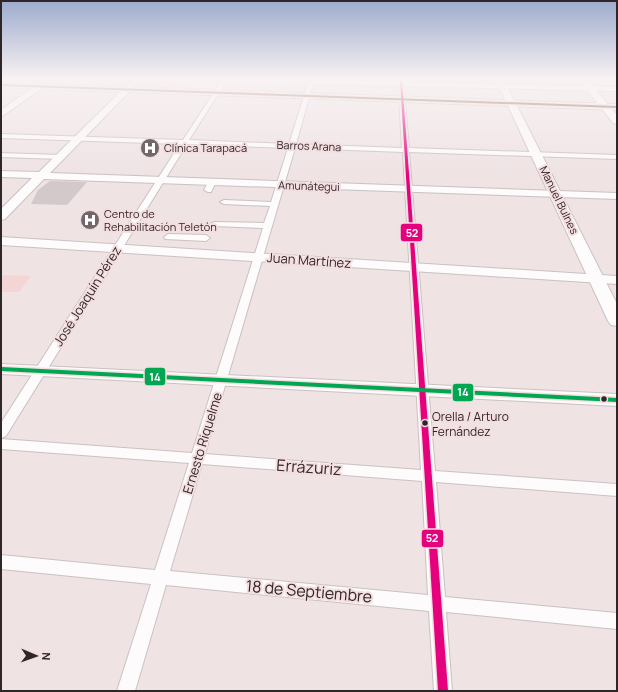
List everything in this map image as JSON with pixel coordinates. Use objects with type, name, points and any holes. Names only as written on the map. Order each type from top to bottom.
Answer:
[{"type":"main road","name":"Manuel Bulnes","points":[[516,112],[617,321]]},
{"type":"main road","points":[[610,112],[617,121]]},
{"type":"street","points":[[1,216],[104,112]]},
{"type":"street","name":"José Joaquín Pérez","points":[[1,433],[203,112]]},
{"type":"street","name":"Ernesto Riquelme","points":[[126,691],[302,112]]},
{"type":"street","points":[[404,112],[443,691]]},
{"type":"street","name":"Barros Arana","points":[[1,136],[617,157]]},
{"type":"street","points":[[1,154],[60,157]]},
{"type":"street","name":"Amunátegui","points":[[1,174],[160,180],[210,186],[280,184],[617,196]]},
{"type":"street","points":[[224,202],[274,204]]},
{"type":"street","points":[[214,224],[268,226]]},
{"type":"street","points":[[168,237],[206,238]]},
{"type":"street","points":[[174,252],[181,237]]},
{"type":"street","name":"Juan Martínez","points":[[1,241],[617,280]]},
{"type":"street","points":[[1,370],[617,400]]},
{"type":"street","name":"Errázuriz","points":[[1,444],[617,490]]},
{"type":"street","name":"18 de Septiembre","points":[[1,562],[617,621]]},
{"type":"shaded area","points":[[1,275],[31,276],[19,292],[1,292]]},
{"type":"building","points":[[50,181],[87,182],[67,205],[31,204],[38,190]]},
{"type":"transit line","name":"52","points":[[403,112],[443,691]]},
{"type":"transit line","name":"14","points":[[1,369],[617,400]]},
{"type":"place","name":"Clínica Tarapacá","points":[[150,148]]},
{"type":"place","name":"Centro de Rehabilitación Teletón","points":[[90,220]]},
{"type":"place","name":"Orella / Arturo Fernández","points":[[425,423]]}]
